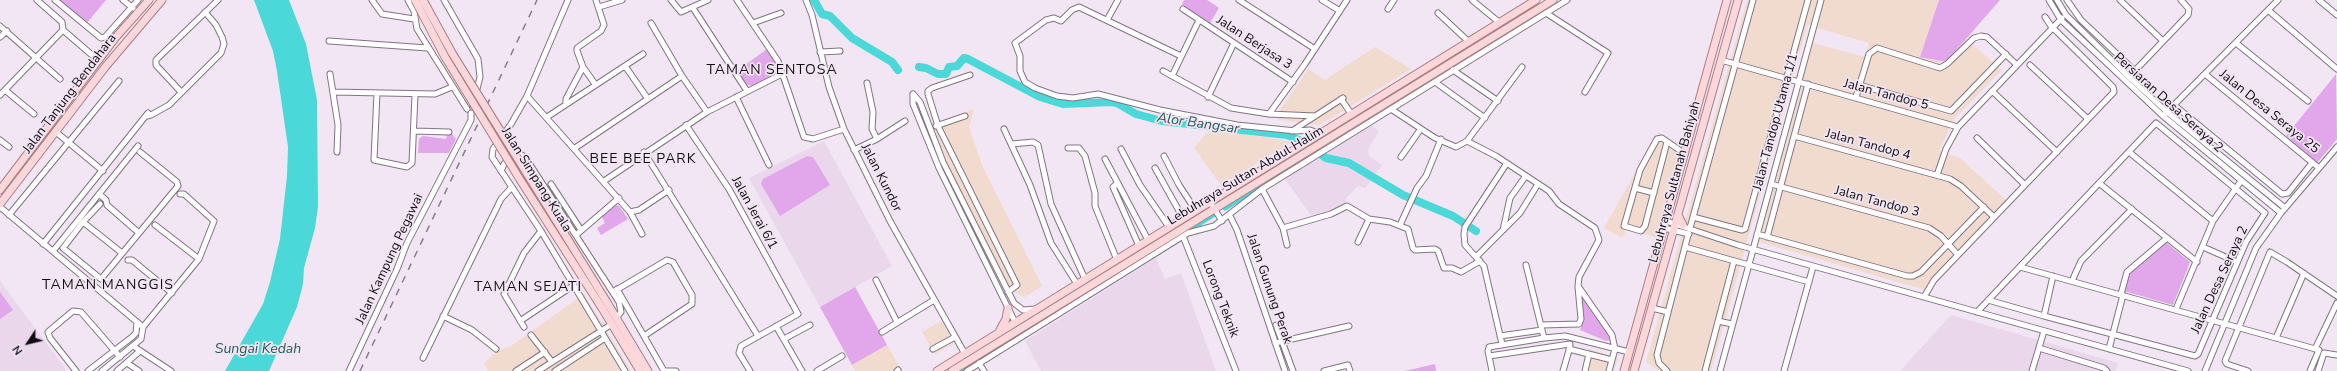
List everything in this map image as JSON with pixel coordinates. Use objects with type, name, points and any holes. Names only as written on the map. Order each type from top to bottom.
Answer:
[{"type":"main road","name":"Jalan Tanjung Bendahara","points":[[0,190],[98,60],[137,12],[149,0]]},
{"type":"main road","name":"Jalan Tanjung Bendahara","points":[[0,204],[106,66],[162,0]]},
{"type":"main road","name":"Jalan Simpang Kuala","points":[[415,0],[445,57],[519,178],[605,306],[616,318],[648,371]]},
{"type":"main road","name":"Jalan Simpang Kuala","points":[[423,0],[466,76],[605,306],[612,324],[640,371]]},
{"type":"main road","name":"Lebuhraya Sultan Abdul Halim","points":[[937,371],[1536,0]]},
{"type":"main road","name":"Lebuhraya Sultan Abdul Halim","points":[[952,371],[1069,303],[1215,209],[1323,144],[1553,0]]},
{"type":"main road","name":"Lebuhraya Sultanah Bahiyah","points":[[1624,371],[1685,154],[1726,0]]},
{"type":"main road","name":"Lebuhraya Sultanah Bahiyah","points":[[1634,371],[1672,239],[1681,233],[1686,227],[1679,212],[1738,0]]},
{"type":"main road","points":[[98,60],[106,66]]},
{"type":"main road","points":[[999,332],[1004,325],[1008,308]]},
{"type":"street","points":[[37,0],[62,22],[63,30],[92,55]]},
{"type":"street","points":[[55,0],[102,38],[138,0]]},
{"type":"street","points":[[123,0],[137,12]]},
{"type":"street","points":[[181,92],[156,65],[156,60],[218,0]]},
{"type":"street","points":[[372,0],[382,14],[414,19]]},
{"type":"street","points":[[408,0],[414,11],[414,19],[427,48],[469,111]]},
{"type":"street","name":"Jalan Kampung Pegawai","points":[[349,371],[397,269],[407,243],[471,120],[469,111],[474,111],[472,106],[480,77],[478,59],[444,0]]},
{"type":"street","points":[[568,0],[527,96],[511,124],[492,151],[492,157],[541,231],[625,371]]},
{"type":"street","points":[[595,84],[583,66],[577,48],[601,31],[604,25],[596,0]]},
{"type":"street","points":[[599,7],[622,0]]},
{"type":"street","points":[[671,0],[681,12],[693,8],[708,0]]},
{"type":"street","points":[[737,0],[778,61],[804,137],[814,140],[844,129]]},
{"type":"street","name":"Jalan Kundor","points":[[806,0],[812,15],[829,87],[844,129],[890,221],[965,354]]},
{"type":"street","points":[[1107,20],[1118,0]]},
{"type":"street","points":[[1239,0],[1315,49]]},
{"type":"street","points":[[1322,0],[1340,11]]},
{"type":"street","points":[[1270,114],[1347,0]]},
{"type":"street","points":[[1388,9],[1394,0]]},
{"type":"street","points":[[1473,0],[1500,23]]},
{"type":"street","points":[[967,371],[1069,303],[1191,231],[1211,228],[1230,216],[1242,203],[1262,189],[1312,160],[1453,70],[1567,0]]},
{"type":"street","points":[[1681,233],[1693,217],[1753,0]]},
{"type":"street","points":[[1693,217],[1742,230],[1745,229],[1808,0]]},
{"type":"street","name":"Jalan Tandop Utama 1/1","points":[[1720,371],[1821,0]]},
{"type":"street","name":"Persiaran Desa Seraya 2","points":[[2049,0],[2061,20],[2163,116],[2280,213]]},
{"type":"street","name":"Persiaran Desa Seraya 2","points":[[2057,0],[2066,15],[2129,77],[2168,112],[2285,208]]},
{"type":"street","points":[[2068,0],[2081,20],[2135,71]]},
{"type":"street","points":[[2120,0],[2163,41]]},
{"type":"street","points":[[2129,77],[2188,15],[2189,9],[2181,0]]},
{"type":"street","points":[[2163,116],[2278,0]]},
{"type":"street","points":[[2319,0],[2337,15]]},
{"type":"street","points":[[1181,56],[1107,20],[1076,7],[1060,22],[1054,18],[1046,20],[1015,43],[1020,56],[1020,71],[1023,79],[1029,85],[1057,96],[1069,98],[1098,94],[1168,112],[1237,125],[1292,131],[1310,130],[1319,135]]},
{"type":"street","points":[[693,8],[747,91]]},
{"type":"street","name":"Jalan Berjasa 3","points":[[1183,9],[1293,82]]},
{"type":"street","points":[[2268,10],[2337,68]]},
{"type":"street","points":[[43,244],[148,114],[169,105],[224,49],[220,30],[205,12]]},
{"type":"street","points":[[1546,12],[1608,53],[1585,92]]},
{"type":"street","points":[[753,23],[781,13]]},
{"type":"street","points":[[1438,13],[1469,42]]},
{"type":"street","points":[[1937,175],[1946,149],[1958,127],[2066,15]]},
{"type":"street","points":[[1924,297],[1934,280],[2114,90],[2053,28],[2045,17]]},
{"type":"street","points":[[1172,76],[1199,20]]},
{"type":"street","points":[[652,23],[682,76],[707,112]]},
{"type":"street","points":[[0,26],[7,30],[60,79]]},
{"type":"street","points":[[0,37],[7,30]]},
{"type":"street","points":[[0,95],[63,30]]},
{"type":"street","points":[[1856,97],[1868,54],[1877,48],[1940,68],[1947,64],[1974,38],[1982,36],[1987,37],[2017,65]]},
{"type":"street","points":[[329,41],[427,48]]},
{"type":"street","points":[[1208,97],[1234,43]]},
{"type":"street","points":[[2236,43],[2308,101]]},
{"type":"street","points":[[820,52],[840,51]]},
{"type":"street","points":[[547,118],[595,84],[643,54]]},
{"type":"street","points":[[1859,85],[1948,111],[1953,110],[2006,54]]},
{"type":"street","name":"Jalan Tandop 5","points":[[1721,60],[1945,122],[1958,127]]},
{"type":"street","points":[[2030,65],[2088,119]]},
{"type":"street","points":[[566,104],[566,99],[583,66]]},
{"type":"street","points":[[624,66],[648,99]]},
{"type":"street","points":[[1391,109],[1420,130],[1456,147],[1467,141],[1522,67]]},
{"type":"street","points":[[1453,70],[1498,101]]},
{"type":"street","points":[[1163,71],[1208,97],[1231,108],[1270,114],[1315,116]]},
{"type":"street","points":[[330,74],[338,125],[337,152]]},
{"type":"street","points":[[604,180],[644,152],[707,112],[782,74]]},
{"type":"street","name":"Jalan Desa Seraya 25","points":[[2205,74],[2319,168]]},
{"type":"street","points":[[970,75],[928,91],[938,126],[1017,286],[1008,292]]},
{"type":"street","points":[[575,148],[682,76]]},
{"type":"street","points":[[9,216],[119,81]]},
{"type":"street","points":[[1435,82],[1485,118]]},
{"type":"street","points":[[867,83],[873,112],[872,129],[877,139]]},
{"type":"street","points":[[1767,237],[1808,84]]},
{"type":"street","points":[[334,92],[415,95],[435,94],[452,87]]},
{"type":"street","points":[[5,90],[34,114]]},
{"type":"street","points":[[1992,91],[2056,152]]},
{"type":"street","points":[[377,93],[374,160],[409,167],[412,163],[415,95]]},
{"type":"street","points":[[1015,322],[939,168],[913,104],[913,94],[920,102],[943,162],[1008,292],[1019,308],[1038,309]]},
{"type":"street","points":[[527,96],[604,180],[630,212],[642,234]]},
{"type":"street","points":[[736,97],[769,165]]},
{"type":"street","points":[[1292,131],[1342,98],[1352,115]]},
{"type":"street","points":[[2174,105],[2282,194],[2288,193],[2312,162]]},
{"type":"street","points":[[1945,122],[1948,111]]},
{"type":"street","points":[[924,130],[965,116]]},
{"type":"street","points":[[854,150],[877,139],[905,121]]},
{"type":"street","points":[[1977,312],[2156,123],[2236,187]]},
{"type":"street","name":"Jalan Jerai 6/1","points":[[686,125],[729,188],[798,314],[776,326]]},
{"type":"street","points":[[1004,129],[1012,144],[1051,243],[1077,284]]},
{"type":"street","points":[[1401,157],[1420,130]]},
{"type":"street","points":[[414,131],[449,132]]},
{"type":"street","points":[[56,132],[103,171]]},
{"type":"street","name":"Jalan Tandop 4","points":[[1794,136],[1937,175],[1956,182],[1994,217]]},
{"type":"street","points":[[1667,142],[1645,226],[1641,231],[1624,226],[1640,170],[1656,139],[1660,137],[1685,154]]},
{"type":"street","points":[[1977,138],[2025,184]]},
{"type":"street","points":[[1400,225],[1417,188],[1426,176],[1441,139]]},
{"type":"street","points":[[0,140],[9,147]]},
{"type":"street","points":[[1467,141],[1507,163],[1525,177],[1551,192],[1559,204],[1590,223],[1599,235],[1599,240],[1579,277],[1578,286],[1581,319],[1577,325],[1566,323],[1500,336]]},
{"type":"street","points":[[1012,144],[1033,142],[1038,145],[1051,204],[1076,264],[1085,279]]},
{"type":"street","points":[[53,251],[138,146]]},
{"type":"street","points":[[2206,371],[2256,248],[2280,213],[2337,147]]},
{"type":"street","points":[[1068,148],[1079,148],[1085,156],[1095,193],[1095,206],[1117,260]]},
{"type":"street","points":[[1121,149],[1143,190],[1169,227]]},
{"type":"street","points":[[100,204],[83,222],[63,248],[101,279],[178,184],[140,152]]},
{"type":"street","points":[[644,152],[758,336]]},
{"type":"street","points":[[2129,152],[2213,221]]},
{"type":"street","points":[[501,171],[504,164],[512,157],[519,155],[525,157],[615,291],[665,371],[676,371]]},
{"type":"street","points":[[1164,156],[1179,185],[1196,210]]},
{"type":"street","points":[[1105,159],[1148,240]]},
{"type":"street","points":[[1502,344],[1485,272],[1478,259],[1465,245],[1465,227],[1507,163]]},
{"type":"street","points":[[1155,168],[1183,218]]},
{"type":"street","points":[[1502,231],[1510,198],[1525,177]]},
{"type":"street","points":[[2176,310],[2213,221],[2241,181]]},
{"type":"street","points":[[1118,182],[1113,187],[1139,246]]},
{"type":"street","points":[[2099,183],[2197,262]]},
{"type":"street","points":[[551,184],[581,230]]},
{"type":"street","points":[[1283,228],[1331,214],[1347,206],[1369,219],[1400,225],[1408,229],[1416,250],[1435,249],[1438,251],[1444,268],[1452,268],[1461,272],[1478,259],[1526,206],[1538,184]]},
{"type":"street","name":"Jalan Tandop 3","points":[[1771,184],[1929,228],[1947,243],[1958,255]]},
{"type":"street","points":[[422,358],[501,199],[512,187]]},
{"type":"street","name":"Jalan Desa Seraya 2","points":[[2113,335],[2195,356],[2198,354],[2237,262],[2250,235],[2265,213],[2236,187]]},
{"type":"street","points":[[1635,188],[1654,193]]},
{"type":"street","points":[[1262,189],[1283,228],[1287,245]]},
{"type":"street","points":[[630,212],[639,210],[668,190]]},
{"type":"street","points":[[99,194],[106,200],[107,205],[139,233]]},
{"type":"street","points":[[102,371],[142,338],[143,326],[199,259],[214,221],[184,194],[180,194]]},
{"type":"street","points":[[576,234],[619,198]]},
{"type":"street","points":[[95,200],[100,204],[107,205]]},
{"type":"street","points":[[1210,202],[1222,221]]},
{"type":"street","points":[[1757,234],[1907,276],[1917,275],[1984,207]]},
{"type":"street","points":[[0,208],[143,326]]},
{"type":"street","points":[[2072,281],[2080,261],[2132,209]]},
{"type":"street","name":"Jalan Gunung Perak","points":[[1230,216],[1237,230],[1285,371]]},
{"type":"street","points":[[1358,242],[1369,219]]},
{"type":"street","points":[[83,222],[122,253]]},
{"type":"street","points":[[155,225],[199,259]]},
{"type":"street","points":[[1665,225],[1686,227],[1814,267],[2044,330],[2177,370],[2188,371]]},
{"type":"street","points":[[1665,225],[1681,233],[1685,248],[1657,355],[1659,363],[1667,371]]},
{"type":"street","points":[[524,327],[504,294],[524,253],[541,231]]},
{"type":"street","name":"Lorong Teknik","points":[[1183,236],[1236,371]]},
{"type":"street","points":[[2109,349],[2127,272],[2167,238]]},
{"type":"street","points":[[2203,247],[2237,262]]},
{"type":"street","points":[[1685,248],[1748,264],[1809,282]]},
{"type":"street","points":[[2248,371],[2227,364],[2225,361],[2270,252],[2337,296]]},
{"type":"street","points":[[615,291],[668,259],[673,262],[692,295],[691,306],[644,336]]},
{"type":"street","points":[[128,260],[132,260],[172,293]]},
{"type":"street","points":[[1705,371],[1734,261]]},
{"type":"street","points":[[1526,265],[1544,338]]},
{"type":"street","points":[[1784,371],[1814,267]]},
{"type":"street","points":[[2020,267],[2319,350],[2310,371]]},
{"type":"street","points":[[2276,338],[2304,273]]},
{"type":"street","points":[[2044,316],[2053,276]]},
{"type":"street","points":[[876,280],[897,322]]},
{"type":"street","points":[[520,321],[574,285]]},
{"type":"street","points":[[1578,286],[1612,335],[1615,349],[1609,371]]},
{"type":"street","points":[[615,291],[621,306],[620,314],[616,318]]},
{"type":"street","points":[[882,332],[934,300]]},
{"type":"street","points":[[1988,300],[2113,335]]},
{"type":"street","points":[[2316,349],[2337,303]]},
{"type":"street","points":[[1652,308],[1668,312]]},
{"type":"street","points":[[76,371],[50,338],[48,332],[73,311],[81,312],[120,357]]},
{"type":"street","points":[[443,316],[472,330],[496,349]]},
{"type":"street","points":[[1718,321],[1732,324]]},
{"type":"street","points":[[88,371],[136,333],[137,322]]},
{"type":"street","points":[[538,371],[612,324]]},
{"type":"street","points":[[1276,324],[1293,371]]},
{"type":"street","points":[[784,339],[810,325]]},
{"type":"street","points":[[750,371],[739,353],[741,346],[776,326],[802,371]]},
{"type":"street","points":[[1275,343],[1349,326]]},
{"type":"street","points":[[2032,371],[2044,330]]},
{"type":"street","points":[[531,335],[552,362]]},
{"type":"street","points":[[1492,371],[1489,347],[1544,338],[1565,336],[1629,352]]},
{"type":"street","points":[[933,349],[955,337]]},
{"type":"street","points":[[555,371],[605,338]]},
{"type":"street","points":[[1563,371],[1572,338]]},
{"type":"street","points":[[132,346],[171,371]]},
{"type":"street","points":[[1489,356],[1570,346],[1589,354],[1612,360]]},
{"type":"street","points":[[2039,348],[2104,368],[2107,371]]},
{"type":"street","points":[[117,371],[140,351]]},
{"type":"street","points":[[516,371],[545,352]]},
{"type":"street","points":[[2318,371],[2324,353],[2327,352],[2337,355]]},
{"type":"street","points":[[1585,371],[1589,354]]},
{"type":"street","points":[[817,371],[842,356]]},
{"type":"street","points":[[126,363],[139,371]]},
{"type":"street","points":[[979,363],[984,371]]},
{"type":"street","points":[[1324,371],[1348,365],[1350,371]]},
{"type":"shaded area","points":[[59,0],[106,0],[86,24]]},
{"type":"shaded area","points":[[1184,0],[1207,0],[1219,8],[1210,23],[1182,4]]},
{"type":"shaded area","points":[[1747,0],[1939,0],[1920,57],[1946,62],[1966,39],[2002,70],[1954,119],[1939,151],[1960,158],[2010,204],[1929,291],[1759,242],[1813,43],[1865,57],[1869,43],[1807,25],[1711,371],[1659,371],[1646,362]]},
{"type":"shaded area","points":[[1939,0],[2000,0],[1946,62],[1920,57]]},
{"type":"shaded area","points":[[1375,47],[1411,69],[1320,125],[1279,120],[1276,116],[1308,69],[1325,80]]},
{"type":"shaded area","name":"TAMAN SENTOSA","points":[[767,49],[775,62],[776,74],[752,86],[746,84],[737,71]]},
{"type":"shaded area","points":[[2336,74],[2337,139],[2317,163],[2286,136]]},
{"type":"shaded area","points":[[974,109],[969,127],[982,165],[1042,286],[1025,297],[1013,292],[1007,286],[946,162],[933,125]]},
{"type":"shaded area","points":[[1370,124],[1379,131],[1368,150],[1369,156],[1382,165],[1365,188],[1358,186],[1346,198],[1345,205],[1322,217],[1313,218],[1284,178],[1322,157]]},
{"type":"shaded area","points":[[1211,128],[1293,142],[1221,185],[1194,148]]},
{"type":"shaded area","points":[[1658,132],[1683,146],[1657,238],[1626,229],[1623,238],[1604,228]]},
{"type":"shaded area","points":[[447,134],[452,134],[456,139],[449,153],[418,153],[419,139],[423,136],[446,139]]},
{"type":"shaded area","points":[[824,141],[892,266],[820,307],[749,178]]},
{"type":"shaded area","points":[[807,156],[813,157],[830,185],[780,216],[761,184],[763,179]]},
{"type":"shaded area","points":[[616,205],[619,206],[628,219],[601,235],[597,228],[605,223],[602,217]]},
{"type":"shaded area","points":[[2163,240],[2190,262],[2173,305],[2124,291],[2129,273]]},
{"type":"shaded area","points":[[1156,258],[1165,279],[1181,273],[1216,371],[1041,371],[1025,341]]},
{"type":"shaded area","points":[[0,281],[67,371],[0,371]]},
{"type":"shaded area","points":[[855,287],[887,345],[852,365],[820,307]]},
{"type":"shaded area","points":[[0,292],[13,310],[0,319]]},
{"type":"shaded area","points":[[584,294],[631,371],[488,371],[484,363],[497,351],[511,346]]},
{"type":"shaded area","points":[[1582,297],[1611,335],[1610,340],[1606,341],[1580,330],[1584,319]]},
{"type":"shaded area","points":[[1951,315],[2118,363],[2116,371],[1900,371]]},
{"type":"shaded area","points":[[948,317],[961,339],[935,354],[922,332]]},
{"type":"shaded area","points":[[887,345],[902,371],[855,371],[852,365]]},
{"type":"shaded area","points":[[1589,349],[1618,358],[1614,371],[1582,371]]},
{"type":"shaded area","points":[[1435,364],[1436,371],[1405,371]]},
{"type":"water","name":"Sungai Kedah","points":[[254,0],[289,0],[306,44],[317,100],[318,207],[315,228],[304,268],[303,284],[297,307],[269,371],[225,371],[263,304],[270,282],[280,239],[287,176],[288,147],[277,71],[273,51]]},
{"type":"waterway","name":"Alor Bangsar","points":[[814,0],[822,14],[830,16],[852,38],[892,62],[898,70]]},
{"type":"waterway","name":"Alor Bangsar","points":[[919,67],[926,68],[938,74],[946,74],[949,67],[957,66],[964,58],[1040,97],[1063,104],[1111,102],[1117,103],[1136,114],[1162,121],[1287,135],[1306,143],[1326,158],[1349,163],[1403,195],[1453,216],[1476,231]]},
{"type":"waterway","points":[[1225,208],[1307,158]]},
{"type":"waterway","points":[[1185,233],[1213,215]]},
{"type":"waterway","points":[[1077,299],[1117,275]]},
{"type":"waterway","points":[[960,371],[1062,308]]},
{"type":"railway","points":[[360,371],[537,0]]},
{"type":"district","name":"TAMAN SENTOSA","points":[[772,71]]},
{"type":"district","name":"BEE BEE PARK","points":[[643,160]]},
{"type":"district","name":"TAMAN MANGGIS","points":[[108,286]]},
{"type":"district","name":"TAMAN SEJATI","points":[[528,288]]}]
